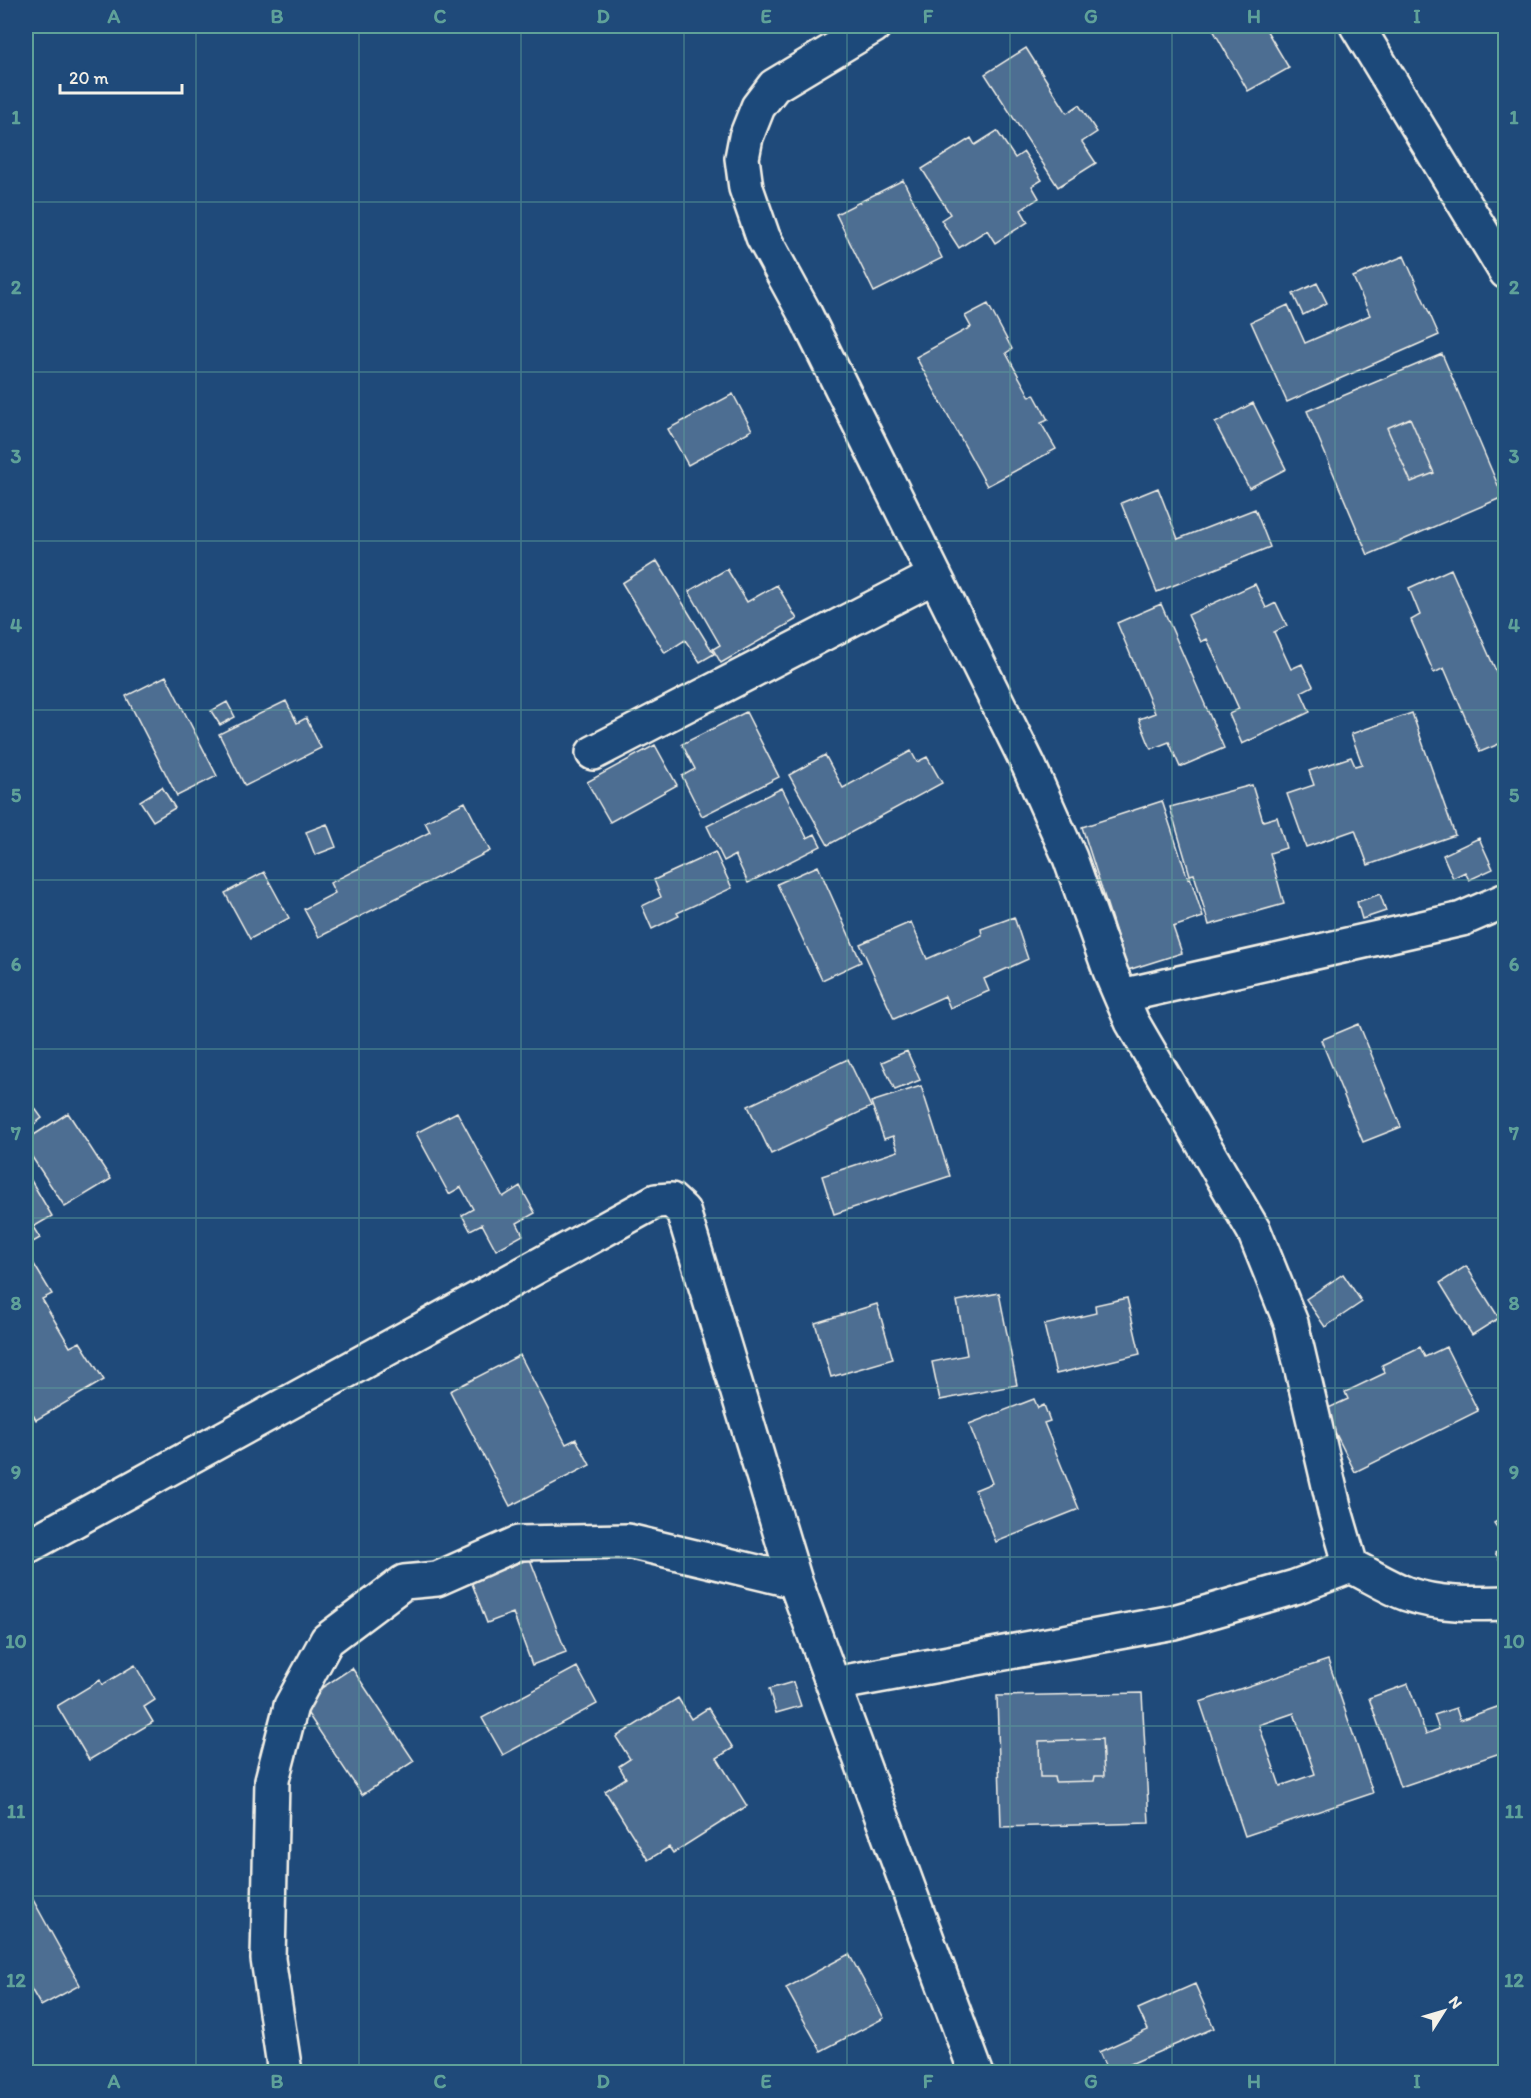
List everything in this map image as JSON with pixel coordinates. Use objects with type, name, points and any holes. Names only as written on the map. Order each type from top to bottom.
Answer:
[{"type":"street","points":[[874,26],[774,86],[758,107],[746,137],[742,158],[746,188],[763,237],[805,314],[1034,776],[1070,858],[1132,1022],[1254,1231],[1291,1323],[1335,1511],[1352,1566],[1407,1594],[1437,1602],[1506,1603]]},
{"type":"street","points":[[1357,26],[1506,272]]},
{"type":"street","points":[[593,753],[935,576]]},
{"type":"street","points":[[1121,996],[1462,919],[1506,900]]},
{"type":"street","points":[[26,1547],[656,1201],[671,1200],[683,1211],[795,1581],[976,2073]]},
{"type":"street","points":[[285,2073],[268,1959],[273,1780],[291,1706],[327,1640],[404,1582],[437,1579],[518,1543],[628,1541],[795,1581]]},
{"type":"street","points":[[834,1684],[1174,1622],[1295,1587],[1352,1566]]},
{"type":"building","points":[[1211,26],[1264,26],[1289,68],[1248,91]]},
{"type":"building","points":[[1026,48],[1067,113],[1079,105],[1097,132],[1082,142],[1096,163],[1058,187],[985,74]]},
{"type":"building","points":[[997,131],[1015,158],[1024,152],[1042,180],[1032,186],[1039,198],[1021,210],[1028,222],[995,243],[987,230],[959,248],[941,220],[950,214],[922,169],[971,138],[975,145]]},
{"type":"building","points":[[903,180],[942,258],[874,292],[836,214]]},
{"type":"building","points":[[1404,256],[1439,335],[1287,402],[1251,322],[1288,305],[1305,343],[1370,315],[1353,277]]},
{"type":"building","points":[[1317,283],[1327,303],[1303,315],[1293,294]]},
{"type":"building","points":[[988,304],[1012,349],[1006,353],[1030,397],[1034,394],[1048,420],[1041,423],[1056,449],[987,486],[916,357],[971,327],[965,316]]},
{"type":"building","points":[[1442,354],[1503,497],[1368,555],[1307,411]],"holes":[[[1410,418],[1434,473],[1411,482],[1387,428]]]},
{"type":"building","points":[[733,394],[752,430],[688,465],[668,429]]},
{"type":"building","points":[[1253,403],[1286,469],[1249,488],[1215,423]]},
{"type":"building","points":[[1410,418],[1434,473],[1411,482],[1387,428]]},
{"type":"building","points":[[1158,488],[1178,539],[1255,509],[1270,547],[1157,592],[1121,503]]},
{"type":"building","points":[[657,561],[714,654],[700,662],[685,640],[665,653],[622,583]]},
{"type":"building","points":[[727,569],[747,602],[777,585],[797,619],[721,663],[713,649],[720,645],[689,591]]},
{"type":"building","points":[[1451,569],[1506,694],[1506,741],[1480,752],[1444,668],[1434,673],[1411,620],[1420,615],[1409,588]]},
{"type":"building","points":[[1255,584],[1266,608],[1276,603],[1287,626],[1274,632],[1291,669],[1302,664],[1313,686],[1301,692],[1310,712],[1242,744],[1229,714],[1239,709],[1207,639],[1201,642],[1188,615]]},
{"type":"building","points":[[1161,604],[1224,748],[1180,767],[1169,742],[1151,749],[1139,719],[1155,713],[1117,623]]},
{"type":"building","points":[[166,676],[217,776],[177,796],[126,696]]},
{"type":"building","points":[[286,701],[297,723],[306,718],[321,748],[245,786],[219,734]]},
{"type":"building","points":[[227,702],[235,717],[220,725],[211,711]]},
{"type":"building","points":[[746,712],[779,777],[702,816],[682,776],[695,769],[682,744]]},
{"type":"building","points":[[1412,713],[1455,835],[1368,865],[1355,830],[1306,847],[1287,794],[1314,785],[1309,771],[1351,757],[1355,766],[1362,764],[1351,734]]},
{"type":"building","points":[[655,745],[677,785],[610,822],[587,782]]},
{"type":"building","points":[[911,751],[917,762],[927,757],[942,783],[828,845],[789,775],[825,755],[843,788]]},
{"type":"building","points":[[1252,785],[1263,821],[1277,817],[1286,848],[1270,853],[1284,904],[1209,925],[1194,874],[1190,875],[1170,807]]},
{"type":"building","points":[[162,787],[175,808],[153,821],[140,801]]},
{"type":"building","points":[[782,788],[807,838],[815,834],[821,846],[748,883],[735,855],[724,861],[707,826]]},
{"type":"building","points":[[1162,801],[1203,917],[1173,927],[1182,953],[1128,970],[1082,827]]},
{"type":"building","points":[[465,802],[490,851],[319,937],[304,909],[335,893],[330,883],[430,832],[425,822]]},
{"type":"building","points":[[327,824],[336,847],[315,855],[306,832]]},
{"type":"building","points":[[1479,838],[1493,869],[1469,880],[1465,872],[1453,878],[1443,855]]},
{"type":"building","points":[[715,852],[732,888],[677,913],[679,916],[652,929],[642,906],[661,897],[654,880]]},
{"type":"building","points":[[818,866],[861,962],[822,980],[777,884]]},
{"type":"building","points":[[264,872],[289,918],[250,939],[225,893]]},
{"type":"building","points":[[1380,894],[1386,911],[1362,919],[1357,902]]},
{"type":"building","points":[[1014,917],[1028,959],[984,979],[989,991],[950,1008],[945,996],[894,1019],[860,944],[911,922],[927,959],[982,935],[981,929]]},
{"type":"building","points":[[1359,1024],[1401,1127],[1363,1142],[1321,1040]]},
{"type":"building","points":[[907,1051],[920,1080],[895,1090],[882,1062]]},
{"type":"building","points":[[848,1059],[871,1107],[771,1154],[748,1106]]},
{"type":"building","points":[[921,1086],[950,1176],[834,1214],[822,1176],[898,1151],[893,1136],[884,1139],[871,1102]]},
{"type":"building","points":[[26,1096],[42,1118],[26,1131]]},
{"type":"building","points":[[457,1112],[503,1197],[520,1186],[535,1213],[517,1223],[523,1235],[496,1250],[482,1224],[470,1230],[462,1215],[473,1209],[461,1187],[449,1194],[416,1133]]},
{"type":"building","points":[[68,1113],[111,1179],[65,1207],[26,1148],[26,1140]]},
{"type":"building","points":[[26,1172],[52,1216],[33,1227],[40,1238],[26,1246]]},
{"type":"building","points":[[29,1256],[52,1294],[42,1299],[70,1347],[80,1342],[104,1380],[36,1420],[31,1411],[26,1413],[26,1258]]},
{"type":"building","points":[[1466,1266],[1499,1318],[1472,1335],[1440,1283]]},
{"type":"building","points":[[1343,1274],[1362,1302],[1325,1327],[1306,1299]]},
{"type":"building","points":[[999,1293],[1017,1385],[940,1400],[932,1362],[967,1355],[957,1301]]},
{"type":"building","points":[[1127,1298],[1140,1354],[1056,1374],[1044,1325],[1096,1313],[1095,1305]]},
{"type":"building","points":[[877,1304],[893,1359],[831,1377],[815,1323]]},
{"type":"building","points":[[1420,1347],[1425,1357],[1446,1347],[1478,1411],[1355,1472],[1324,1410],[1348,1399],[1345,1392],[1385,1373],[1382,1365]]},
{"type":"building","points":[[520,1355],[566,1444],[576,1439],[590,1465],[510,1506],[450,1391]]},
{"type":"building","points":[[1034,1399],[1038,1408],[1044,1405],[1050,1421],[1044,1423],[1079,1509],[996,1542],[975,1490],[992,1483],[969,1424]]},
{"type":"building","points":[[1506,1516],[1506,1540],[1494,1523]]},
{"type":"building","points":[[1506,1546],[1506,1569],[1495,1553]]},
{"type":"building","points":[[530,1559],[566,1652],[532,1665],[513,1613],[487,1623],[471,1581]]},
{"type":"building","points":[[1328,1660],[1373,1793],[1245,1836],[1200,1702]],"holes":[[[1294,1713],[1315,1774],[1280,1786],[1259,1725]]]},
{"type":"building","points":[[135,1665],[155,1700],[144,1707],[153,1722],[89,1760],[57,1706],[100,1680],[102,1685]]},
{"type":"building","points":[[577,1667],[597,1704],[503,1755],[482,1718]]},
{"type":"building","points":[[352,1668],[414,1761],[362,1795],[300,1702]]},
{"type":"building","points":[[793,1682],[801,1706],[776,1713],[769,1689]]},
{"type":"building","points":[[1408,1684],[1426,1734],[1439,1729],[1434,1715],[1456,1708],[1460,1720],[1500,1706],[1506,1721],[1506,1751],[1400,1787],[1369,1698]]},
{"type":"building","points":[[1142,1693],[1149,1823],[1001,1827],[997,1696]],"holes":[[[1102,1739],[1104,1776],[1095,1776],[1094,1781],[1055,1782],[1054,1777],[1040,1777],[1039,1741]]]},
{"type":"building","points":[[678,1698],[691,1719],[708,1708],[733,1748],[717,1758],[747,1806],[673,1853],[669,1847],[648,1860],[605,1791],[626,1778],[619,1766],[630,1759],[616,1737]]},
{"type":"building","points":[[1102,1739],[1104,1776],[1095,1776],[1094,1781],[1055,1782],[1054,1777],[1040,1777],[1039,1741]]},
{"type":"building","points":[[26,1887],[80,1985],[41,2006],[30,1987],[26,1989]]},
{"type":"building","points":[[849,1954],[884,2018],[821,2051],[786,1988]]},
{"type":"building","points":[[1195,1984],[1214,2028],[1108,2072],[1099,2052],[1148,2030],[1138,2009]]}]
